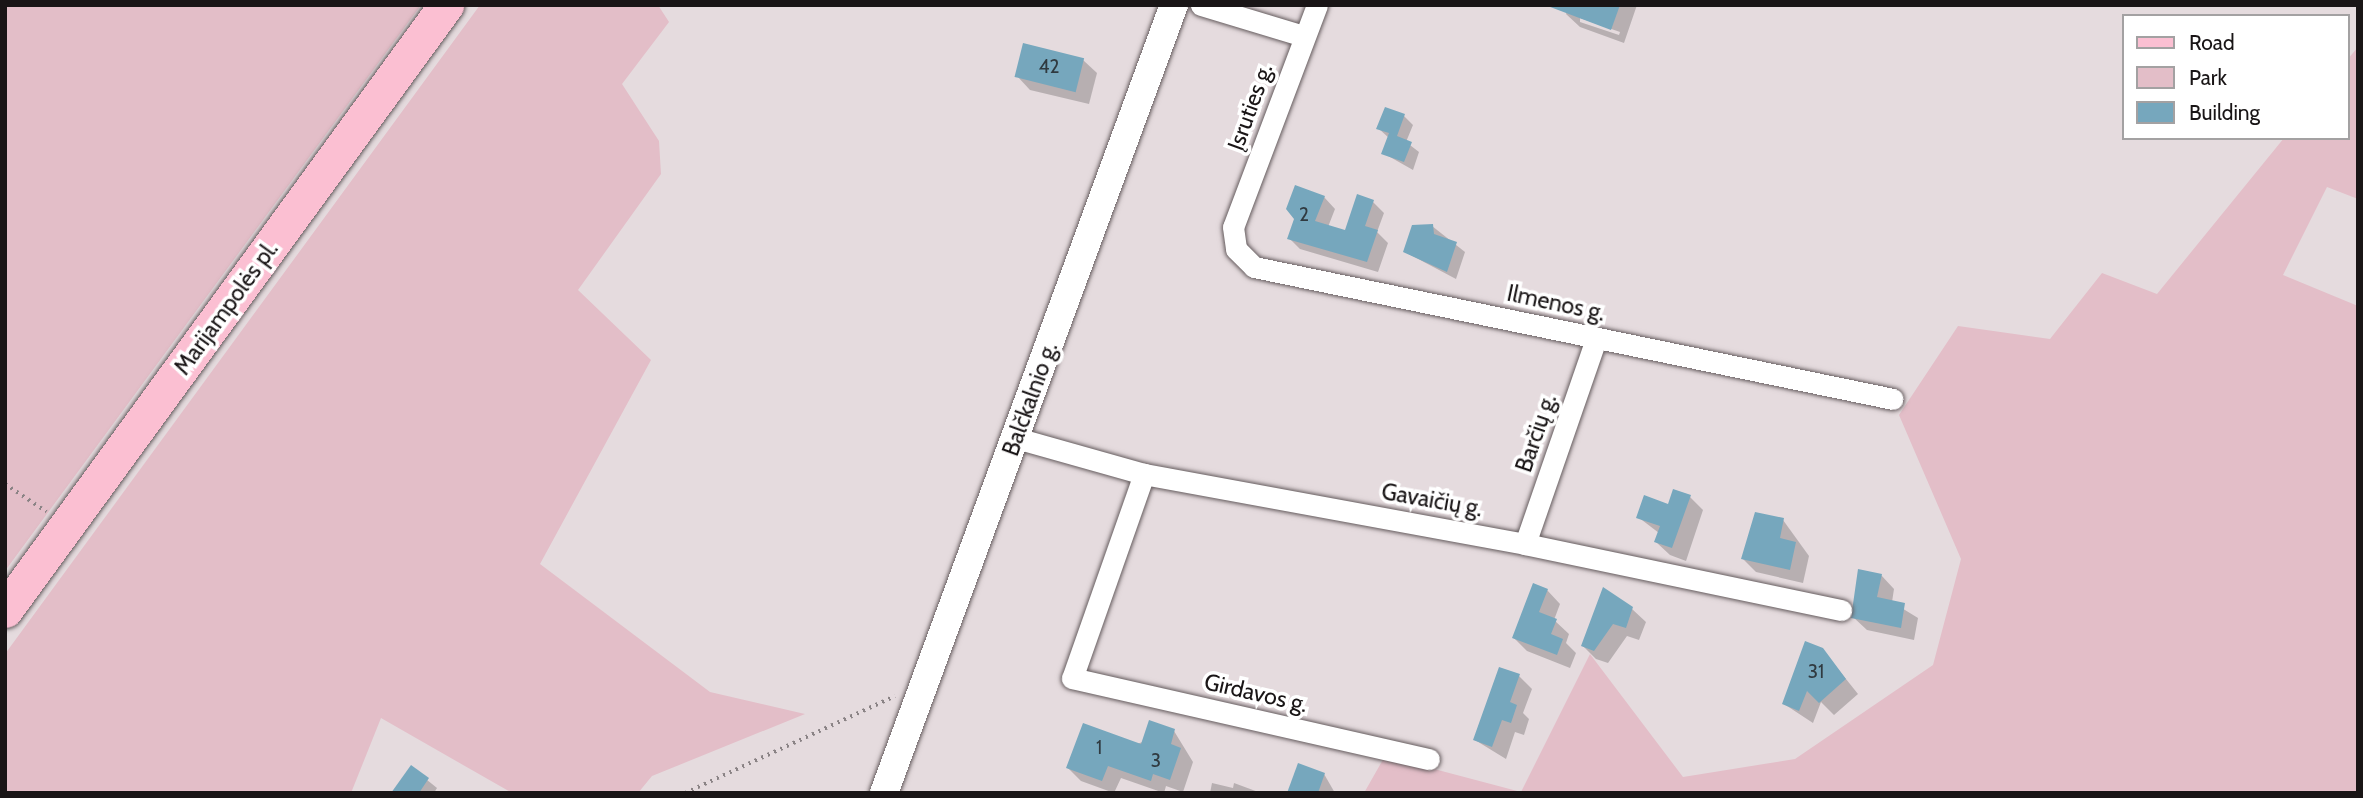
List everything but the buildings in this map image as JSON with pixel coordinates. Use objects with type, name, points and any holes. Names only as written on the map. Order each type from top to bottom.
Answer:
[{"type":"main road","name":"Marijampolės pl.","points":[[5,610],[446,5]]},
{"type":"street","name":"Balčkalnio g.","points":[[884,793],[1174,5]]},
{"type":"street","points":[[1201,5],[1304,37]]},
{"type":"street","name":"Įsruties g.","points":[[1233,227],[1317,5]]},
{"type":"street","name":"Ilmenos g.","points":[[1233,227],[1236,249],[1254,267],[1893,399]]},
{"type":"street","name":"Barčių g.","points":[[1525,544],[1596,339]]},
{"type":"street","name":"Gavaičių g.","points":[[1016,438],[1144,474],[1525,544],[1841,610]]},
{"type":"street","name":"Girdavos g.","points":[[1144,474],[1072,678],[1429,759]]},
{"type":"path","points":[[5,484],[66,526]]},
{"type":"path","points":[[685,793],[922,684]]},
{"type":"green space","points":[[5,5],[421,5],[5,571]]},
{"type":"green space","points":[[480,5],[658,5],[669,22],[622,84],[659,141],[661,174],[578,290],[651,360],[540,564],[710,692],[805,714],[652,776],[638,793],[512,793],[381,718],[351,793],[5,793],[5,654]]},
{"type":"green space","points":[[2358,47],[2358,199],[2327,187],[2283,275],[2358,306],[2358,793],[1364,793],[1385,756],[1521,792],[1590,654],[1683,777],[1795,759],[1933,665],[1961,559],[1899,415],[1958,326],[2050,339],[2102,273],[2157,294],[2282,140],[2349,140],[2349,58]]}]
